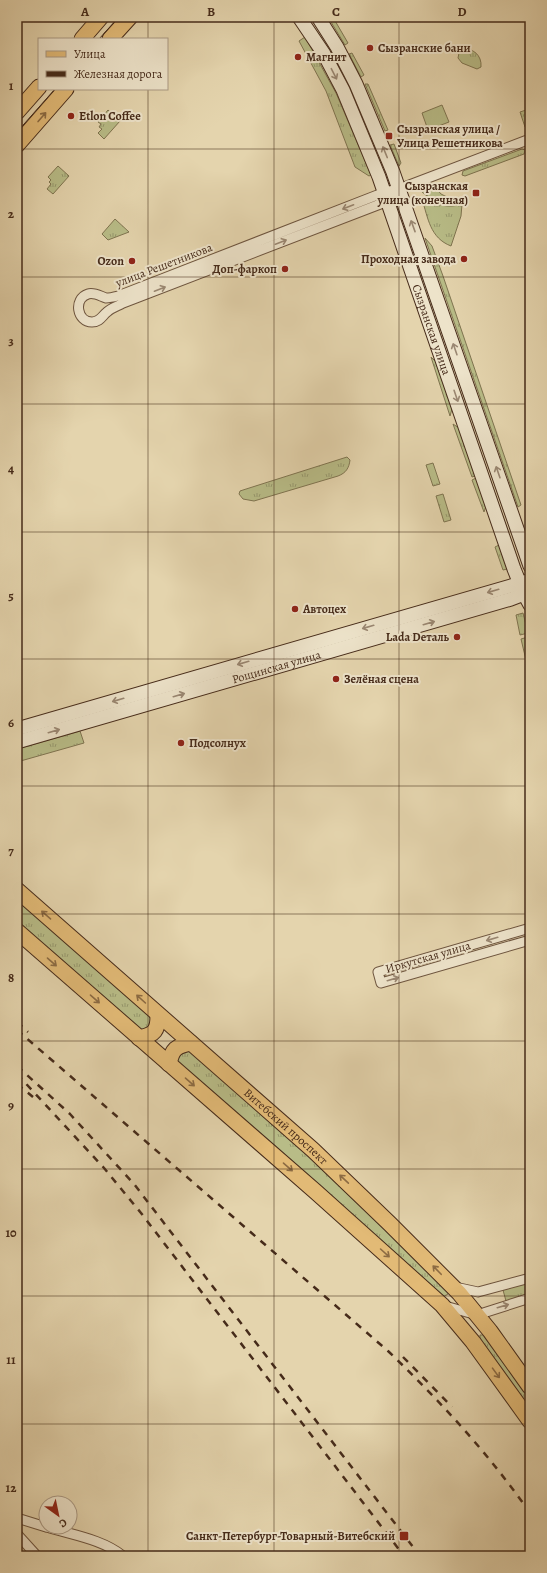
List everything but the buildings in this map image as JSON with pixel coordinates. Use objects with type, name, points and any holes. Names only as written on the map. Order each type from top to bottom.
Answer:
[{"type":"main road","points":[[83,38],[101,17]]},
{"type":"main road","points":[[111,38],[130,17]]},
{"type":"main road","points":[[17,112],[38,88]]},
{"type":"main road","points":[[17,145],[65,90]]},
{"type":"main road","name":"Витебский проспект","points":[[17,890],[313,1150],[390,1224],[454,1287],[490,1331],[530,1387]]},
{"type":"main road","points":[[17,931],[442,1305],[474,1342],[530,1420]]},
{"type":"main road","points":[[139,1038],[148,1036],[154,1032],[158,1025],[158,1015]]},
{"type":"main road","points":[[169,1064],[174,1051],[180,1045],[191,1043]]},
{"type":"main road","points":[[474,1342],[478,1332],[484,1330],[490,1331]]},
{"type":"street","name":"Сызранская улица","points":[[300,17],[330,66],[356,122],[386,197],[527,589]]},
{"type":"street","name":"Сызранская улица","points":[[318,17],[337,47],[356,84],[399,188],[530,566]]},
{"type":"street","points":[[356,122],[366,120],[370,115]]},
{"type":"street","name":"улица Решетникова","points":[[386,197],[118,296],[106,298],[94,294],[88,294],[79,302],[79,313],[87,321],[98,321],[103,318],[106,313],[123,304],[386,197],[399,188],[530,139]]},
{"type":"street","name":"Рощинская улица","points":[[17,729],[527,589]]},
{"type":"street","name":"Рощинская улица","points":[[17,742],[527,589]]},
{"type":"street","name":"Иркутская улица","points":[[530,928],[378,972],[381,983],[530,940]]},
{"type":"street","points":[[454,1287],[478,1292],[530,1278]]},
{"type":"street","points":[[442,1305],[465,1313],[477,1314],[530,1298]]},
{"type":"street","points":[[17,1518],[38,1524]]},
{"type":"street","points":[[17,1534],[37,1556]]},
{"type":"street","points":[[73,1535],[103,1544],[122,1556]]},
{"type":"green space","points":[[334,19],[348,43],[345,45],[331,22]]},
{"type":"green space","points":[[305,37],[336,93],[371,175],[369,176],[355,167],[326,91],[299,41]]},
{"type":"green space","points":[[462,49],[470,50],[476,53],[480,59],[481,67],[477,69],[462,63],[458,58]]},
{"type":"green space","points":[[352,53],[364,75],[361,77],[349,54]]},
{"type":"green space","points":[[365,84],[368,84],[388,130],[385,131]]},
{"type":"green space","points":[[442,105],[449,122],[428,130],[422,113]]},
{"type":"green space","points":[[529,109],[530,125],[525,127],[520,112]]},
{"type":"green space","points":[[108,110],[120,121],[104,139],[98,133],[102,129],[99,127],[101,124],[98,122]]},
{"type":"green space","points":[[394,144],[401,163],[399,166],[390,145]]},
{"type":"green space","points":[[522,149],[525,150],[524,154],[465,176],[462,175],[463,171]]},
{"type":"green space","points":[[58,166],[69,176],[53,194],[47,189],[51,184],[49,182],[51,180],[48,177]]},
{"type":"green space","points":[[426,185],[434,186],[441,194],[455,201],[440,201],[426,195],[419,188]]},
{"type":"green space","points":[[422,199],[447,206],[462,204],[461,216],[451,246],[438,238],[434,233],[428,220]]},
{"type":"green space","points":[[115,219],[129,232],[108,240],[102,234]]},
{"type":"green space","points":[[425,238],[432,246],[443,276],[521,505],[518,507]]},
{"type":"green space","points":[[431,357],[436,362],[452,409],[450,416]]},
{"type":"green space","points":[[453,424],[459,428],[475,476],[472,477]]},
{"type":"green space","points":[[347,457],[350,460],[348,468],[345,472],[338,476],[254,501],[243,499],[239,494],[240,491]]},
{"type":"green space","points":[[433,463],[440,484],[433,486],[426,465]]},
{"type":"green space","points":[[476,478],[486,506],[484,512],[472,480]]},
{"type":"green space","points":[[443,494],[451,520],[444,522],[436,496]]},
{"type":"green space","points":[[499,545],[507,569],[503,570],[495,547]]},
{"type":"green space","points":[[523,613],[528,633],[520,635],[516,615]]},
{"type":"green space","points":[[528,637],[530,643],[530,677],[521,639]]},
{"type":"green space","points":[[80,731],[84,743],[17,762],[17,749]]},
{"type":"green space","points":[[17,898],[151,1017],[152,1020],[148,1029],[141,1030],[137,1027],[17,922]]},
{"type":"green space","points":[[188,1050],[317,1163],[449,1292],[448,1294],[445,1296],[441,1295],[177,1061],[177,1055]]},
{"type":"green space","points":[[530,1282],[530,1294],[506,1301],[503,1290]]},
{"type":"green space","points":[[480,1335],[484,1335],[530,1399],[530,1409],[480,1339]]},
{"type":"tram line","points":[[100,38],[119,17]]},
{"type":"tram line","points":[[17,132],[54,90]]},
{"type":"railway","points":[[17,1022],[28,1032]]},
{"type":"railway","points":[[17,1030],[388,1351],[426,1389],[481,1449],[530,1513]]},
{"type":"railway","points":[[17,1066],[70,1114],[134,1184],[420,1556]]},
{"type":"railway","points":[[17,1074],[104,1168],[141,1213],[404,1556]]},
{"type":"railway","points":[[17,1084],[33,1097]]},
{"type":"railway","points":[[403,1357],[452,1407]]},
{"type":"place","name":"Сызранские бани","points":[[370,48]]},
{"type":"place","name":"Магнит","points":[[298,57]]},
{"type":"place","name":"Etlon Coffee","points":[[71,116]]},
{"type":"place","name":"Сызранская улица / Улица Решетникова","points":[[389,136]]},
{"type":"place","name":"Сызранская улица (конечная)","points":[[476,193]]},
{"type":"place","name":"Проходная завода","points":[[464,259]]},
{"type":"place","name":"Ozon","points":[[132,261]]},
{"type":"place","name":"Доп-фаркоп","points":[[285,269]]},
{"type":"place","name":"Автоцех","points":[[295,609]]},
{"type":"place","name":"Lada Dеталь","points":[[457,637]]},
{"type":"place","name":"Зелёная сцена","points":[[336,679]]},
{"type":"place","name":"Подсолнух","points":[[181,743]]},
{"type":"place","name":"Санкт-Петербург-Товарный-Витебский","points":[[404,1536]]}]
